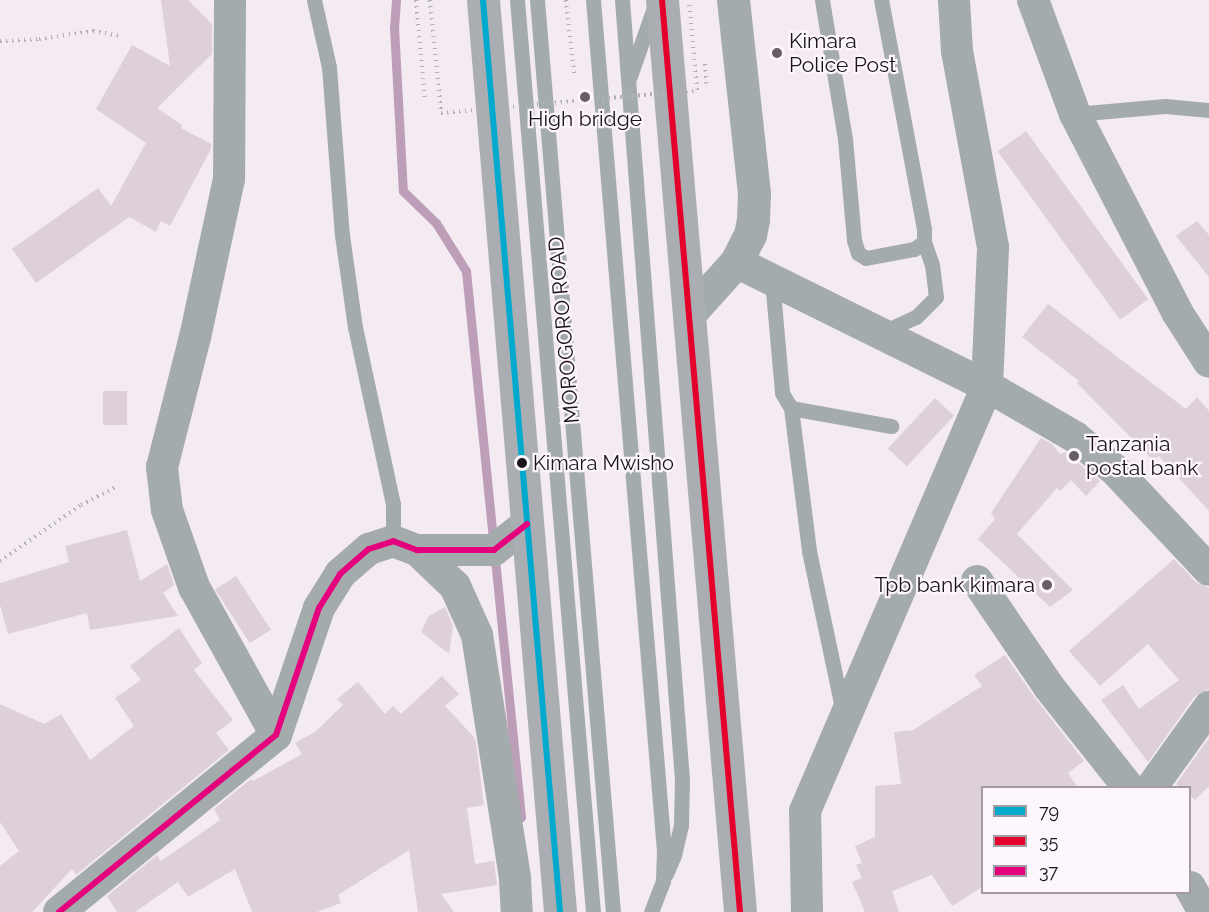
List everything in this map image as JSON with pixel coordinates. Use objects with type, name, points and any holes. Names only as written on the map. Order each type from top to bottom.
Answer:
[{"type":"highway","points":[[483,0],[560,912]]},
{"type":"highway","points":[[660,0],[740,912]]},
{"type":"street","points":[[231,0],[229,178],[195,337],[162,467],[167,510],[194,587],[276,735]]},
{"type":"street","points":[[689,314],[736,262],[750,235],[754,193],[733,0]]},
{"type":"street","points":[[807,912],[805,811],[987,386],[993,247],[957,51],[954,0]]},
{"type":"street","points":[[1033,0],[1075,114],[1177,312],[1209,362]]},
{"type":"street","points":[[736,262],[987,386],[1075,437],[1107,463],[1209,570]]},
{"type":"street","points":[[59,912],[276,735],[319,608],[340,574],[369,549],[405,546],[494,550],[527,525]]},
{"type":"street","points":[[405,546],[455,586],[477,636],[515,879],[517,912]]},
{"type":"street","points":[[977,581],[1049,687],[1126,786]]},
{"type":"street","points":[[1152,786],[1209,706]]},
{"type":"street","points":[[1191,889],[1204,912]]},
{"type":"lane","points":[[315,0],[329,67],[342,235],[355,327],[393,504],[405,546]]},
{"type":"lane","name":"MOROGORO ROAD","points":[[518,0],[593,912]]},
{"type":"lane","name":"MOROGORO ROAD","points":[[537,0],[613,912]]},
{"type":"lane","points":[[592,0],[664,851],[663,881]]},
{"type":"lane","points":[[622,0],[682,780],[681,825],[674,855],[651,912]]},
{"type":"lane","points":[[628,84],[660,0]]},
{"type":"lane","points":[[822,0],[845,140],[858,253],[866,258],[895,255],[914,249],[924,242]]},
{"type":"lane","points":[[881,0],[924,229],[924,242],[932,265],[936,297],[916,317],[881,333]]},
{"type":"lane","points":[[1075,114],[1165,106],[1209,110]]},
{"type":"lane","points":[[772,280],[782,393],[791,408],[809,551],[844,717]]},
{"type":"lane","points":[[791,408],[891,426]]},
{"type":"path","points":[[416,0],[425,101]]},
{"type":"path","points":[[430,0],[441,113],[697,90],[689,0]]},
{"type":"path","points":[[566,0],[574,79]]},
{"type":"path","points":[[0,41],[39,39],[93,31],[122,36]]},
{"type":"path","points":[[575,90],[577,101]]},
{"type":"path","points":[[0,561],[81,505],[116,487]]},
{"type":"building","points":[[161,0],[188,0],[212,24],[212,54],[157,108],[182,125],[181,128],[211,144],[211,149],[170,226],[161,221],[156,232],[129,217],[36,283],[12,249],[98,188],[111,206],[146,143],[96,109],[132,45],[170,66]]},
{"type":"building","points":[[1026,131],[1148,299],[1120,320],[998,152]]},
{"type":"building","points":[[1197,221],[1209,235],[1209,277],[1176,236]]},
{"type":"building","points":[[1048,304],[1186,409],[1197,397],[1209,411],[1209,511],[1159,456],[1153,460],[1077,383],[1079,381],[1022,337]]},
{"type":"building","points":[[103,391],[127,391],[127,425],[103,425]]},
{"type":"building","points":[[935,398],[954,416],[907,466],[888,448]]},
{"type":"building","points":[[1041,438],[1052,444],[1060,454],[1065,452],[1100,481],[1086,496],[1071,480],[1060,491],[1057,488],[1017,534],[1073,590],[1050,607],[978,539],[995,519],[991,513]]},
{"type":"building","points":[[127,530],[140,581],[167,564],[174,585],[163,593],[178,616],[90,630],[87,613],[8,634],[0,605],[0,583],[69,562],[65,546]]},
{"type":"building","points":[[1174,559],[1196,582],[1209,588],[1209,689],[1194,697],[1148,762],[1101,700],[1123,685],[1139,709],[1179,680],[1148,644],[1100,686],[1069,651]]},
{"type":"building","points":[[236,576],[271,630],[250,643],[215,590]]},
{"type":"building","points":[[445,607],[453,626],[449,654],[421,632],[429,616]]},
{"type":"building","points":[[179,628],[202,663],[194,670],[233,720],[216,733],[229,750],[76,875],[72,869],[32,912],[0,912],[0,866],[19,851],[0,822],[0,704],[44,724],[61,714],[90,760],[134,726],[115,698],[141,680],[130,666]]},
{"type":"building","points":[[1005,655],[1084,761],[1068,773],[1077,786],[981,786],[981,888],[952,906],[932,875],[892,891],[899,912],[865,912],[852,882],[862,878],[856,865],[862,863],[855,846],[875,837],[875,786],[901,784],[894,732],[913,730],[982,686],[974,675]]},
{"type":"building","points":[[442,676],[459,694],[445,706],[474,737],[476,743],[484,805],[467,808],[475,864],[494,861],[497,885],[441,894],[454,912],[418,912],[409,850],[338,895],[341,903],[317,912],[252,912],[235,869],[188,897],[178,882],[135,912],[117,912],[107,896],[157,855],[161,861],[220,820],[214,809],[251,779],[253,781],[302,754],[295,743],[315,732],[343,705],[337,699],[358,682],[385,714],[393,706],[401,714]]},
{"type":"building","points":[[1209,738],[1209,786],[1195,800],[1191,796],[1191,786],[1176,784]]},
{"type":"waterway","points":[[396,0],[394,27],[403,191],[436,223],[466,271],[521,817]]},
{"type":"transit line","name":"79","points":[[483,0],[560,912]]},
{"type":"transit line","name":"35","points":[[662,0],[740,912]]},
{"type":"transit line","name":"37","points":[[59,912],[276,735],[319,608],[340,574],[369,549],[393,541],[417,550],[494,550],[527,524]]},
{"type":"place","name":"Kimara Police Post","points":[[777,53]]},
{"type":"place","name":"High bridge","points":[[585,97]]},
{"type":"place","name":"Tanzania postal bank","points":[[1074,456]]},
{"type":"place","name":"Kimara Mwisho","points":[[522,463]]},
{"type":"place","name":"Tpb bank kimara","points":[[1047,585]]}]
